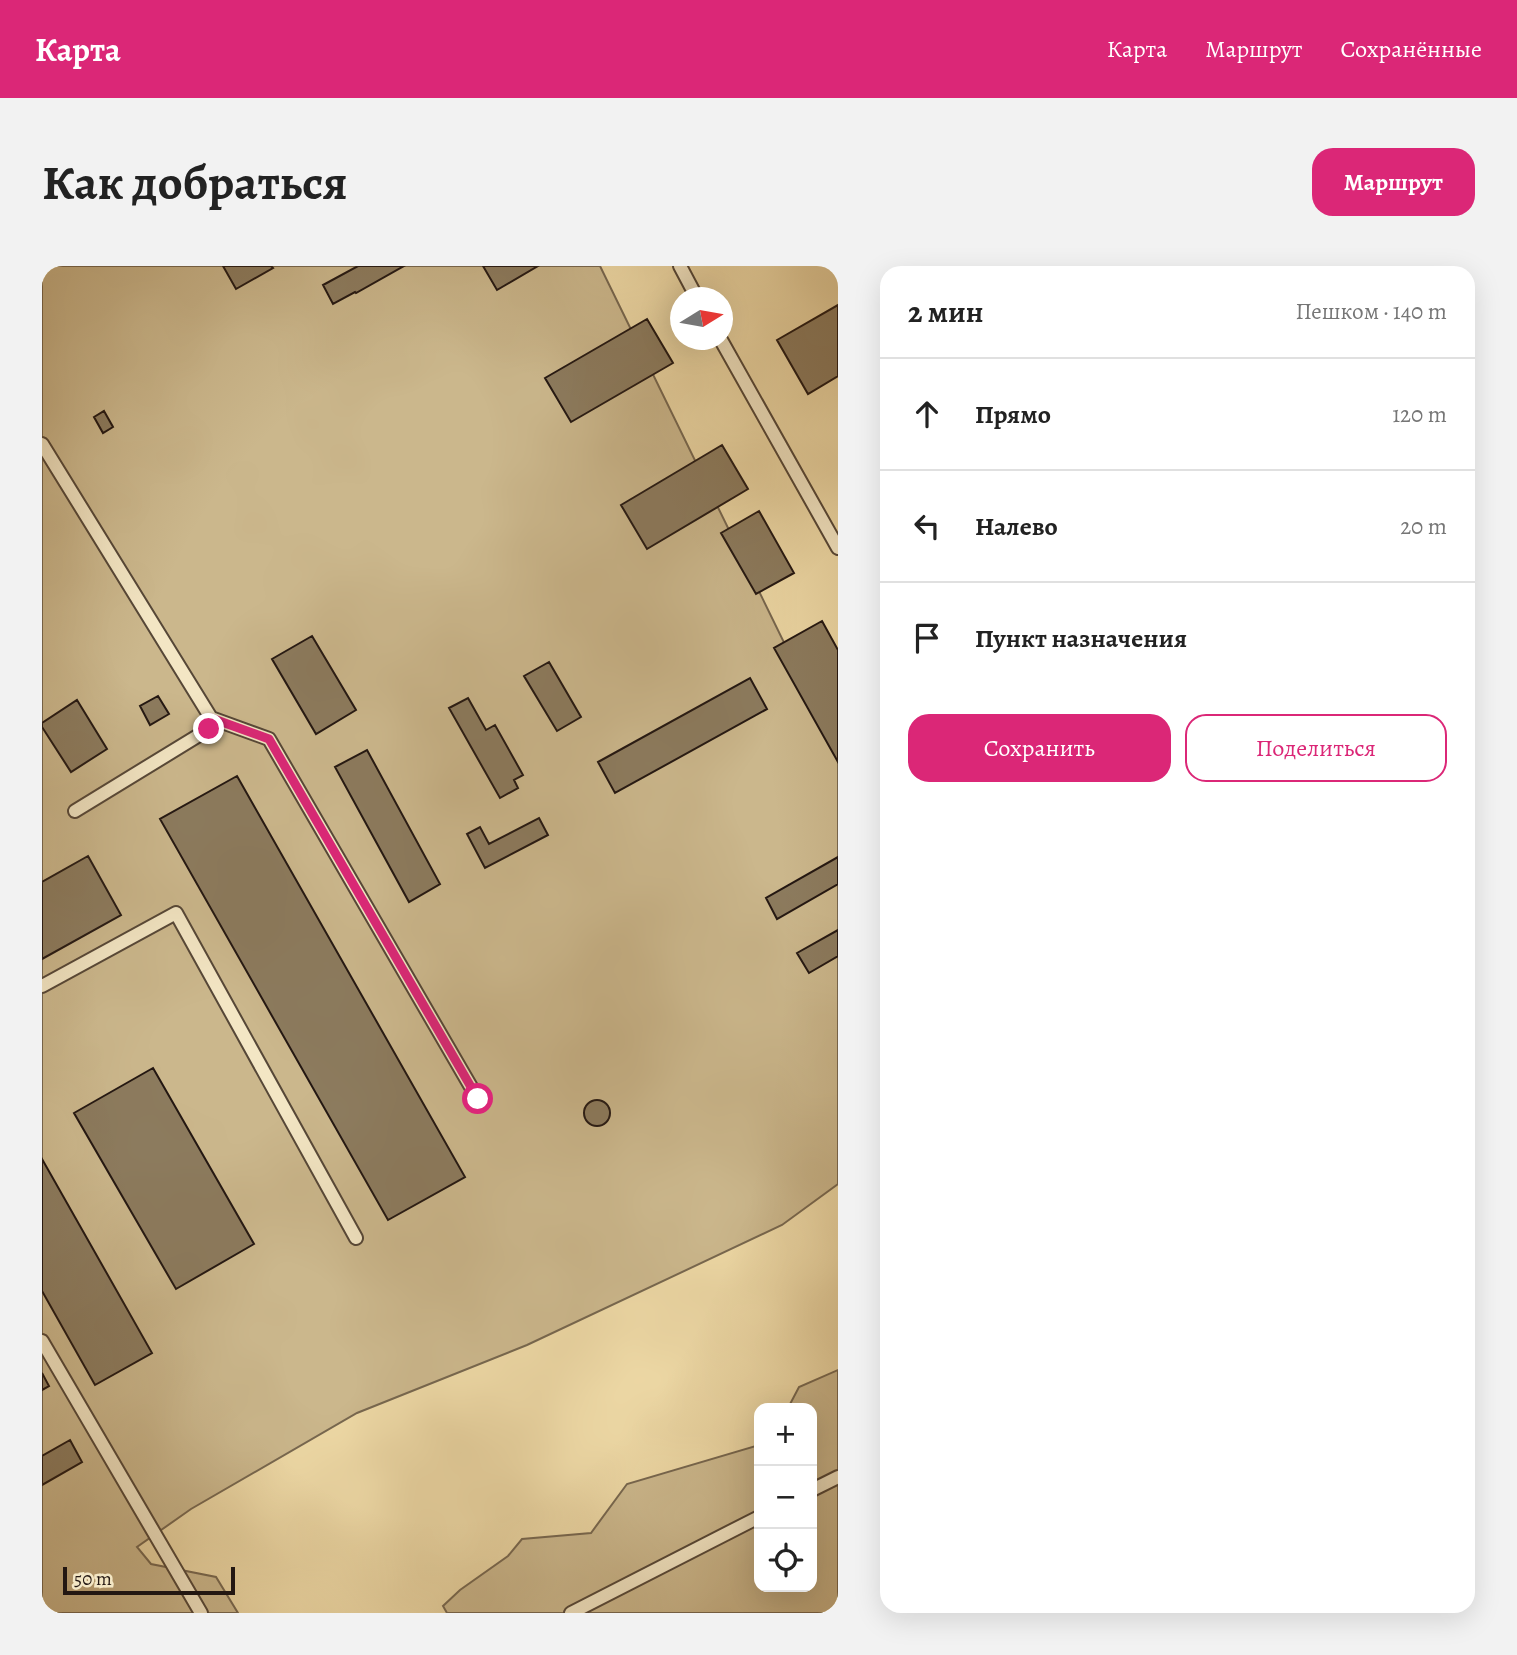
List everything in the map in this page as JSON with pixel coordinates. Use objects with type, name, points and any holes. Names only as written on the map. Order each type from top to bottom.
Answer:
[{"type":"lane","points":[[680,266],[691,287]]},
{"type":"lane","points":[[727,350],[838,548]]},
{"type":"lane","points":[[42,444],[211,718],[269,739],[478,1099]]},
{"type":"lane","points":[[75,811],[209,729],[211,718]]},
{"type":"lane","points":[[42,986],[176,913],[356,1238]]},
{"type":"lane","points":[[42,1341],[201,1613]]},
{"type":"lane","points":[[817,1488],[838,1477]]},
{"type":"lane","points":[[571,1613],[754,1520]]},
{"type":"shaded area","points":[[42,266],[600,266],[838,753],[838,1184],[782,1225],[527,1345],[357,1413],[191,1509],[137,1547],[151,1564],[216,1577],[238,1613],[42,1613]]},
{"type":"shaded area","points":[[838,1370],[838,1613],[447,1613],[443,1606],[460,1590],[508,1556],[522,1539],[591,1533],[627,1484],[754,1446],[754,1592],[817,1592],[817,1403],[791,1403],[799,1387]]},
{"type":"building","points":[[223,266],[271,266],[273,268],[236,289]]},
{"type":"building","points":[[358,266],[404,266],[333,304],[323,285]]},
{"type":"building","points":[[483,266],[538,266],[497,290]]},
{"type":"building","points":[[838,305],[838,376],[808,394],[777,340]]},
{"type":"building","points":[[647,319],[673,363],[571,422],[545,378]]},
{"type":"building","points":[[104,411],[113,427],[103,433],[94,417]]},
{"type":"building","points":[[722,445],[748,489],[647,549],[621,505]]},
{"type":"building","points":[[759,511],[794,573],[756,594],[721,533]]},
{"type":"building","points":[[822,621],[838,650],[838,762],[774,648]]},
{"type":"building","points":[[312,636],[356,710],[316,734],[272,659]]},
{"type":"building","points":[[549,662],[581,717],[557,731],[524,676]]},
{"type":"building","points":[[750,678],[767,709],[615,793],[598,762]]},
{"type":"building","points":[[158,696],[169,714],[150,725],[140,706]]},
{"type":"building","points":[[468,698],[486,730],[495,725],[523,775],[514,780],[518,788],[500,798],[449,708]]},
{"type":"building","points":[[77,700],[107,749],[71,772],[42,723]]},
{"type":"building","points":[[367,750],[440,884],[409,902],[335,767]]},
{"type":"building","points":[[237,776],[465,1177],[388,1220],[160,819]]},
{"type":"building","points":[[539,818],[548,835],[485,868],[467,834],[480,827],[489,844]]},
{"type":"building","points":[[88,856],[121,915],[42,959],[42,882]]},
{"type":"building","points":[[838,857],[838,884],[777,919],[766,898]]},
{"type":"building","points":[[838,930],[838,956],[809,973],[797,953]]},
{"type":"building","points":[[153,1068],[254,1244],[176,1289],[74,1113]]},
{"type":"building","points":[[597,1100],[606,1104],[610,1113],[606,1122],[597,1126],[588,1122],[584,1113],[588,1104]]},
{"type":"building","points":[[42,1159],[152,1353],[95,1385],[42,1291]]},
{"type":"building","points":[[42,1373],[49,1386],[42,1390]]},
{"type":"building","points":[[70,1440],[82,1462],[42,1485],[42,1456]]},
{"type":"route","points":[[209,729],[211,718],[269,739],[478,1099]]}]
